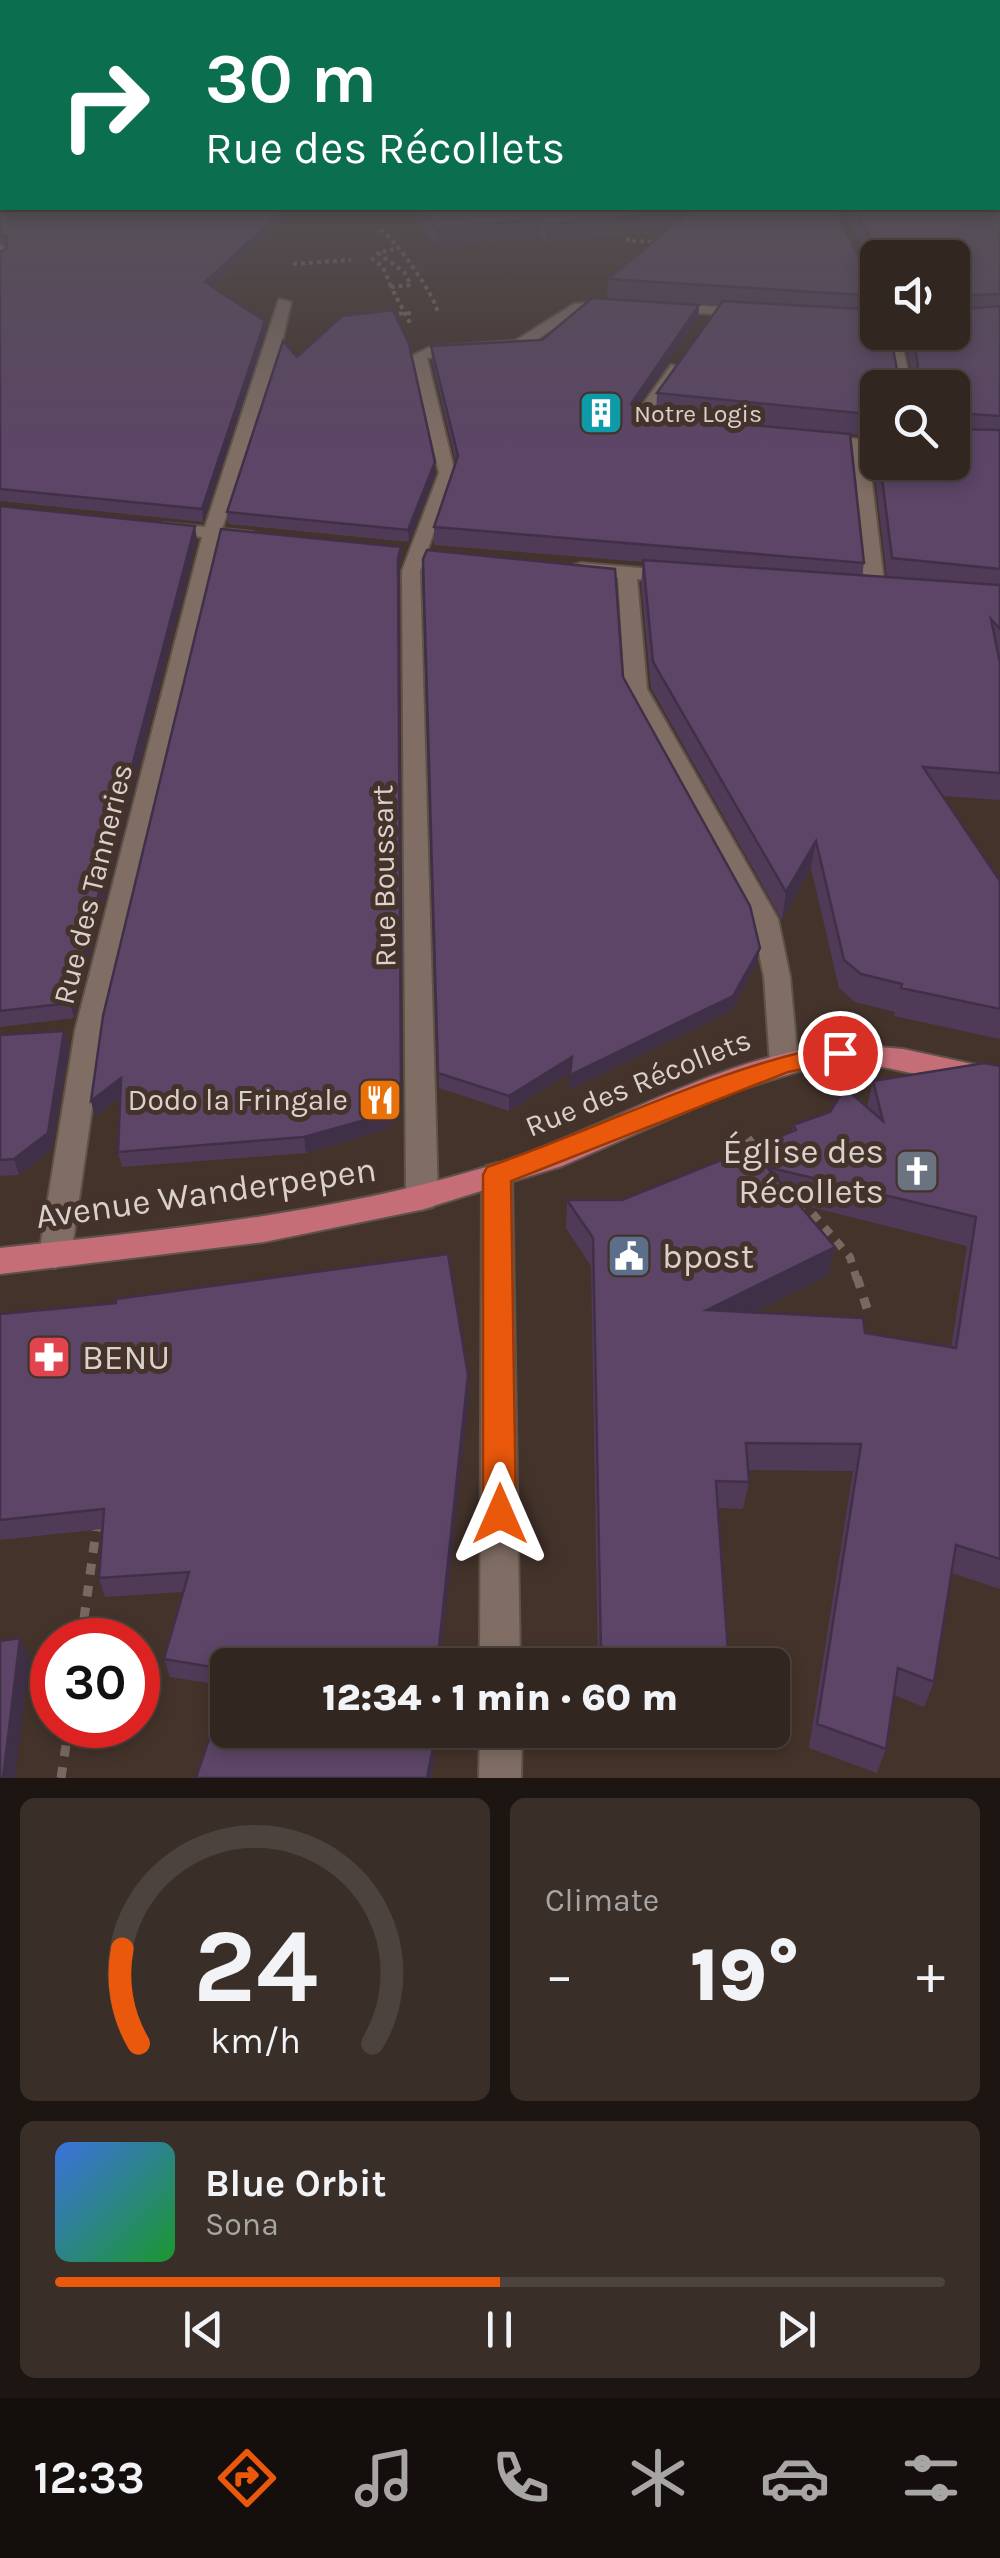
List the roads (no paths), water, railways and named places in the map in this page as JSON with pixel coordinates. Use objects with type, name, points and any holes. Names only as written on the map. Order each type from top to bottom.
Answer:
[{"type":"main road","name":"Rue des Récollets","points":[[422,1198],[589,1143],[784,1064],[840,1053],[896,1057],[1000,1081]]},
{"type":"main road","name":"Avenue Wanderpepen","points":[[0,1260],[316,1221],[422,1198]]},
{"type":"street","name":"Rue des Tanneries","points":[[55,1255],[89,1031],[212,533],[274,347],[284,302]]},
{"type":"street","name":"Rue Boussart","points":[[422,1198],[412,571],[447,473],[419,356],[430,351],[518,344],[579,307],[716,311]]},
{"type":"street","points":[[703,331],[716,311],[763,314]]},
{"type":"street","points":[[686,354],[641,418],[655,428],[692,431]]},
{"type":"street","points":[[804,440],[860,444]]},
{"type":"street","points":[[869,480],[874,591]]},
{"type":"street","points":[[135,525],[268,539]]},
{"type":"street","points":[[551,566],[704,579]]},
{"type":"street","points":[[627,574],[636,689],[765,920],[778,977],[784,1064]]},
{"type":"street","points":[[54,1034],[89,1031]]},
{"type":"street","points":[[497,1175],[500,1648]]},
{"type":"street","points":[[500,1778],[501,1748]]},
{"type":"place","name":"Notre Logis","points":[[601,413]]},
{"type":"place","name":"Dodo la Fringale","points":[[380,1100]]},
{"type":"place","name":"Église des Récollets","points":[[917,1171]]},
{"type":"place","name":"bpost","points":[[629,1256]]},
{"type":"place","name":"BENU","points":[[49,1357]]}]
